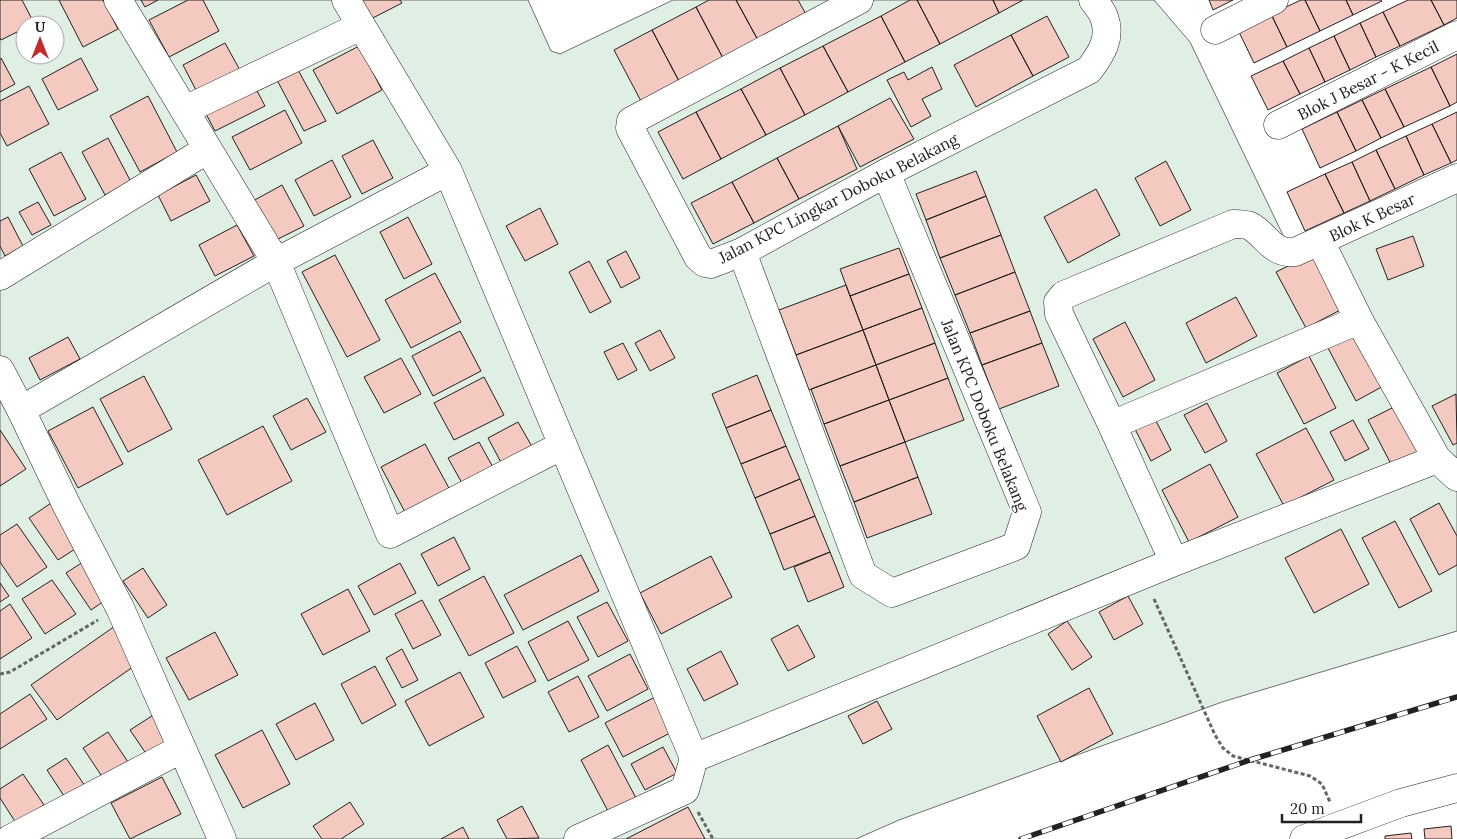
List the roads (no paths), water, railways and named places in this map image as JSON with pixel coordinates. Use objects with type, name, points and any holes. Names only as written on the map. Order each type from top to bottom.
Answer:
[{"type":"street","points":[[118,0],[276,262],[390,534],[563,446]]},
{"type":"street","points":[[346,0],[448,171],[694,758],[685,790],[578,839]]},
{"type":"street","name":"Jalan KPC Lingkar Doboku Belakang","points":[[859,0],[631,121],[630,128],[698,257],[705,263],[711,264],[742,252],[886,173],[1089,70],[1103,52],[1107,32],[1104,17],[1093,0]]},
{"type":"street","points":[[1215,30],[1274,0]]},
{"type":"street","points":[[185,110],[361,26]]},
{"type":"street","name":"Blok J Besar - K Kecil","points":[[1278,125],[1457,35]]},
{"type":"street","points":[[0,276],[208,149]]},
{"type":"street","points":[[21,410],[276,262],[448,171]]},
{"type":"street","name":"Jalan KPC Doboku Belakang","points":[[742,252],[864,575],[892,593],[1016,546],[1027,512],[886,173]]},
{"type":"street","name":"Blok K Besar","points":[[1112,425],[1060,314],[1058,302],[1064,295],[1234,224],[1249,225],[1279,251],[1286,253],[1295,252],[1457,178]]},
{"type":"street","points":[[1320,241],[1359,320],[1437,459],[1457,477]]},
{"type":"street","points":[[1174,562],[1112,425],[1359,320]]},
{"type":"street","points":[[0,370],[120,608],[181,750],[222,839]]},
{"type":"street","points":[[694,758],[1174,562],[1437,459]]},
{"type":"street","points":[[10,839],[181,750]]},
{"type":"street","points":[[1304,839],[1401,803],[1457,788]]},
{"type":"railway","points":[[1021,839],[1250,760],[1457,697]]}]
